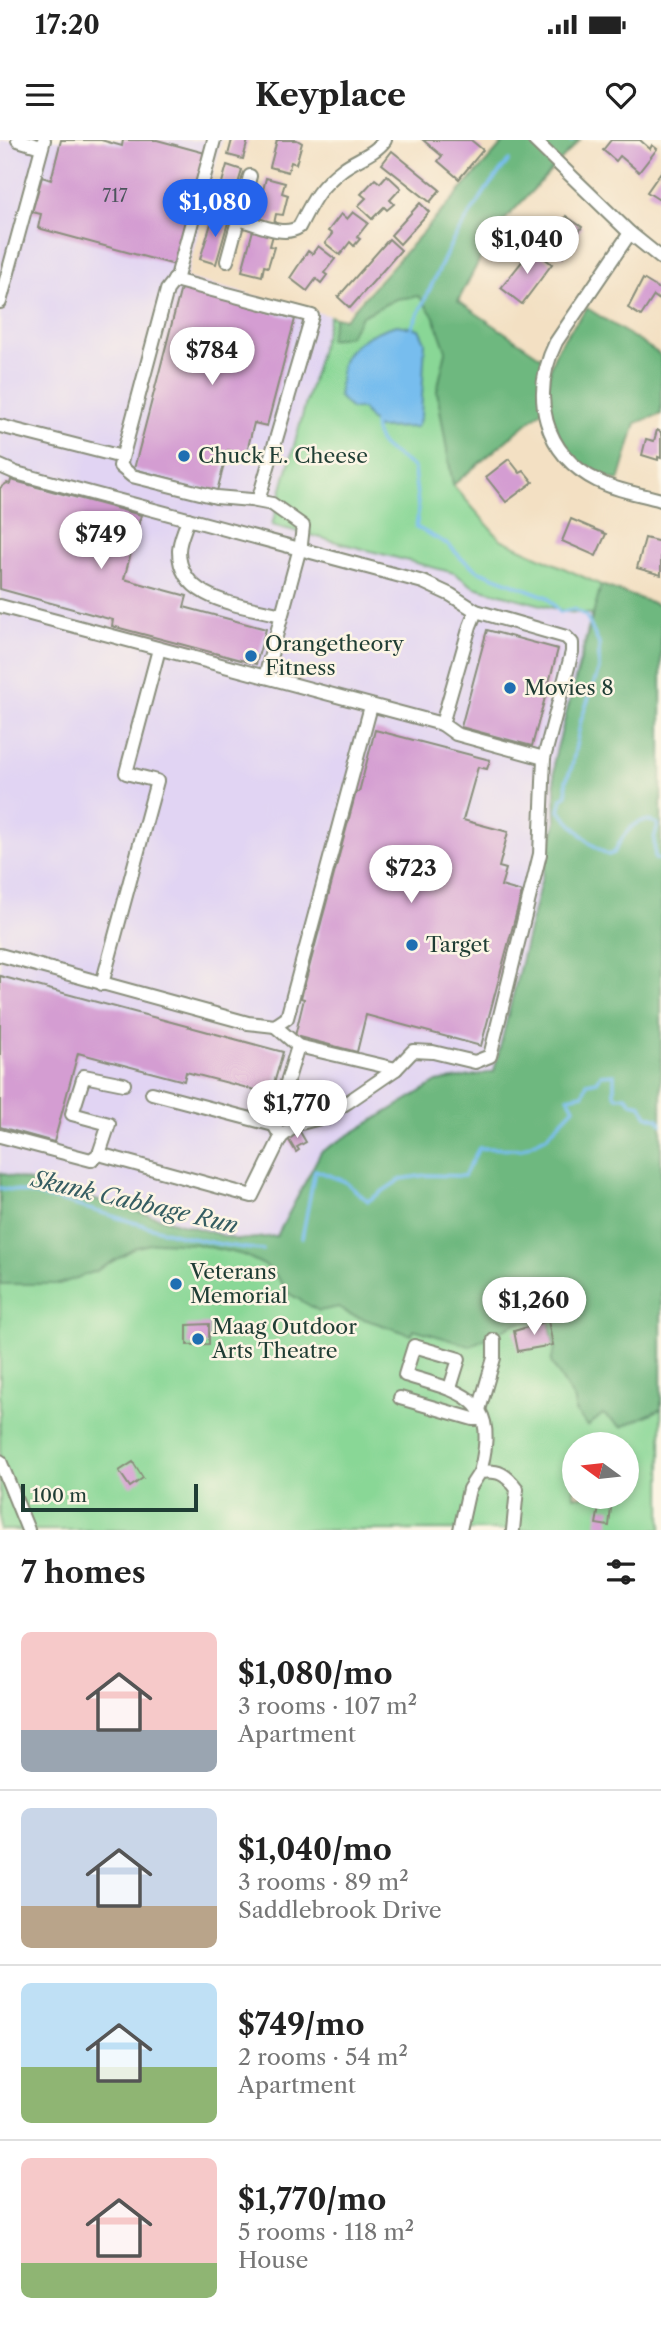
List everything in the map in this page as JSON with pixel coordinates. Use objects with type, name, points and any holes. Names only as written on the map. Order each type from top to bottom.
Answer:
[{"type":"street","points":[[0,302],[43,143],[18,140]]},
{"type":"street","points":[[214,140],[174,280],[167,290],[120,466],[132,475],[216,497],[272,505],[303,526],[265,677]]},
{"type":"street","points":[[238,219],[285,231],[295,230],[316,192],[344,168],[380,146],[385,140]]},
{"type":"street","points":[[534,140],[630,233],[661,258]]},
{"type":"street","points":[[227,261],[250,176]]},
{"type":"street","points":[[630,233],[548,358],[542,387],[543,410],[559,447],[584,473],[604,484],[661,500]]},
{"type":"street","points":[[174,280],[312,316],[258,501]]},
{"type":"street","points":[[0,426],[122,457]]},
{"type":"street","points":[[0,466],[16,473],[423,582],[452,595],[476,611],[566,637],[572,643],[572,652],[544,758],[540,854],[490,1056],[475,1062],[433,1052],[413,1051],[396,1069],[332,1112],[324,1117],[297,1124],[281,1137],[252,1196],[99,1154]]},
{"type":"street","points":[[188,519],[179,551],[186,578],[204,595],[281,615]]},
{"type":"street","points":[[0,606],[442,724],[456,734],[544,758]]},
{"type":"street","points":[[442,724],[476,611]]},
{"type":"street","points":[[102,984],[157,782],[126,773],[159,649]]},
{"type":"street","points":[[275,1026],[287,1018],[371,706]]},
{"type":"street","points":[[0,955],[255,1024],[275,1026],[298,1046],[396,1069]]},
{"type":"street","points":[[274,1125],[298,1046]]},
{"type":"street","points":[[0,1136],[91,1160],[99,1154],[109,1124],[72,1114],[84,1076],[124,1084]]},
{"type":"street","points":[[152,1093],[274,1125],[281,1137]]},
{"type":"street","points":[[494,1340],[494,1358],[481,1414],[487,1446],[517,1489],[513,1530]]},
{"type":"street","points":[[450,1388],[459,1359],[414,1346],[405,1375],[468,1396],[481,1414]]},
{"type":"street","points":[[400,1398],[473,1419],[481,1414]]},
{"type":"street","points":[[460,1530],[470,1489],[480,1472],[487,1446]]},
{"type":"street","points":[[0,1461],[28,1530]]},
{"type":"street","points":[[480,1472],[496,1470],[508,1476]]},
{"type":"shaded area","points":[[0,140],[222,140],[186,278],[335,317],[285,502],[401,535],[474,587],[568,612],[593,614],[554,760],[556,821],[494,1072],[437,1082],[321,1151],[277,1236],[239,1240],[0,1173]]},
{"type":"green space","points":[[506,140],[548,174],[495,230],[458,301],[437,391],[453,485],[500,539],[601,585],[661,606],[661,1530],[0,1530],[0,1173],[238,1240],[277,1236],[321,1152],[437,1082],[494,1072],[556,821],[554,760],[592,614],[568,612],[474,587],[454,573],[272,525],[330,316],[345,320]]},
{"type":"green space","points":[[506,140],[580,140],[495,230],[458,301],[547,361],[543,410],[453,485],[437,391],[446,351],[434,317],[419,296],[396,299],[362,316],[349,336],[329,340],[335,317],[345,319]]},
{"type":"green space","points":[[587,308],[661,357],[661,414],[636,423],[619,481],[592,471],[576,458],[565,445],[551,414],[548,381],[552,364],[561,343]]},
{"type":"green space","points":[[601,585],[661,606],[661,1409],[621,1427],[603,1414],[588,1426],[575,1411],[575,1401],[551,1362],[555,1348],[548,1317],[514,1324],[470,1346],[414,1329],[412,1335],[349,1314],[339,1307],[319,1311],[288,1293],[266,1266],[244,1255],[196,1244],[160,1242],[137,1247],[96,1271],[60,1284],[0,1284],[0,1173],[238,1240],[277,1236],[321,1152],[437,1082],[494,1072],[556,821],[554,760]]},
{"type":"water","points":[[397,325],[419,329],[425,342],[421,416],[417,427],[377,428],[362,409],[351,409],[339,397],[342,366],[345,357],[361,341]]},
{"type":"building","points":[[61,140],[101,140],[122,146],[123,140],[157,140],[205,153],[175,265],[38,228],[41,214],[32,212],[42,177],[51,180]]},
{"type":"building","points":[[232,140],[248,140],[243,159],[228,155]]},
{"type":"building","points":[[277,140],[297,140],[302,143],[296,164],[291,162],[288,172],[270,167]]},
{"type":"building","points":[[423,140],[471,140],[483,150],[459,179],[438,161],[442,156]]},
{"type":"building","points":[[611,140],[640,140],[650,149],[652,145],[657,149],[639,172],[620,156],[616,161],[603,150]]},
{"type":"building","points":[[392,151],[440,190],[430,202],[382,164]]},
{"type":"building","points":[[227,165],[242,170],[229,215],[214,211]]},
{"type":"building","points":[[661,172],[661,201],[647,192]]},
{"type":"building","points":[[387,175],[401,188],[390,200],[394,204],[387,210],[384,207],[372,219],[358,206],[366,198],[361,194],[375,179],[380,183]]},
{"type":"building","points":[[266,178],[285,183],[282,193],[288,195],[283,215],[276,214],[274,224],[256,219]]},
{"type":"building","points":[[420,203],[429,212],[400,244],[391,235]]},
{"type":"building","points":[[353,212],[368,223],[357,237],[360,239],[354,246],[350,242],[340,255],[325,243],[332,234],[328,231],[341,214],[347,219]]},
{"type":"building","points":[[214,214],[229,219],[216,264],[200,259]]},
{"type":"building","points":[[566,216],[582,227],[563,257],[546,246]]},
{"type":"building","points":[[253,230],[273,235],[270,246],[274,247],[268,267],[264,266],[262,276],[242,271]]},
{"type":"building","points":[[389,239],[401,250],[350,308],[338,297]]},
{"type":"building","points":[[318,246],[335,259],[324,273],[327,275],[321,283],[316,279],[307,291],[290,278],[308,251],[312,254]]},
{"type":"building","points":[[532,249],[552,264],[522,304],[501,288]]},
{"type":"building","points":[[643,279],[661,290],[661,301],[654,296],[641,316],[628,308]]},
{"type":"building","points":[[181,288],[295,319],[267,426],[254,423],[246,455],[228,450],[217,491],[134,469]]},
{"type":"building","points":[[657,430],[661,432],[661,458],[658,457],[658,460],[642,455],[646,439],[654,441]]},
{"type":"building","points":[[509,459],[520,473],[524,471],[533,482],[506,502],[486,477]]},
{"type":"building","points":[[11,480],[141,515],[124,579],[187,596],[184,607],[266,629],[256,664],[112,626],[113,620],[0,589],[0,488],[10,484]]},
{"type":"building","points":[[571,519],[606,534],[596,556],[562,541]]},
{"type":"building","points":[[645,538],[661,542],[661,575],[637,568]]},
{"type":"building","name":"Movies 8","points":[[487,630],[558,649],[532,746],[461,727]]},
{"type":"building","name":"Target","points":[[375,730],[490,760],[487,769],[478,767],[463,820],[508,832],[499,867],[506,869],[501,886],[522,892],[481,1046],[366,1015],[357,1052],[295,1036],[304,999],[301,998]]},
{"type":"building","points":[[0,976],[283,1052],[271,1094],[186,1072],[184,1081],[78,1053],[54,1142],[0,1127]]},
{"type":"building","points":[[299,1130],[306,1142],[297,1147],[299,1150],[296,1152],[287,1137]]},
{"type":"building","points":[[548,1321],[553,1345],[518,1351],[514,1331]]},
{"type":"building","name":"Maag Outdoor Arts Theatre","points":[[209,1324],[209,1344],[187,1345],[187,1325]]},
{"type":"building","points":[[133,1462],[143,1478],[130,1487],[119,1471]]},
{"type":"building","points":[[599,1509],[611,1509],[609,1526],[596,1524]]},
{"type":"waterway","points":[[410,331],[452,242],[509,160]]},
{"type":"waterway","points":[[376,421],[376,433],[383,446],[414,468],[418,505],[416,527],[449,545],[479,571],[547,597],[560,612],[574,609],[586,616],[599,644],[599,669],[581,720],[572,766],[566,781],[567,795],[562,798],[559,811],[590,843],[608,855],[614,853],[626,833],[637,823],[650,821],[658,824],[654,839],[655,859],[661,859]]},
{"type":"waterway","name":"Skunk Cabbage Run","points":[[302,1238],[315,1170],[344,1181],[368,1201],[401,1179],[426,1175],[464,1176],[479,1148],[521,1149],[546,1137],[574,1108],[568,1097],[583,1094],[587,1083],[597,1081],[601,1075],[614,1074],[614,1094],[617,1097],[626,1096],[632,1103],[641,1105],[646,1115],[658,1119],[661,1124]]},
{"type":"waterway","name":"Skunk Cabbage Run","points":[[0,1188],[33,1194],[196,1239],[263,1250]]},
{"type":"place","name":"Chuck E. Cheese","points":[[184,456]]},
{"type":"place","name":"Orangetheory Fitness","points":[[251,656]]},
{"type":"place","name":"Movies 8","points":[[510,688]]},
{"type":"place","name":"Target","points":[[412,945]]},
{"type":"place","name":"Veterans Memorial","points":[[176,1284]]},
{"type":"place","name":"Maag Outdoor Arts Theatre","points":[[198,1339]]}]
